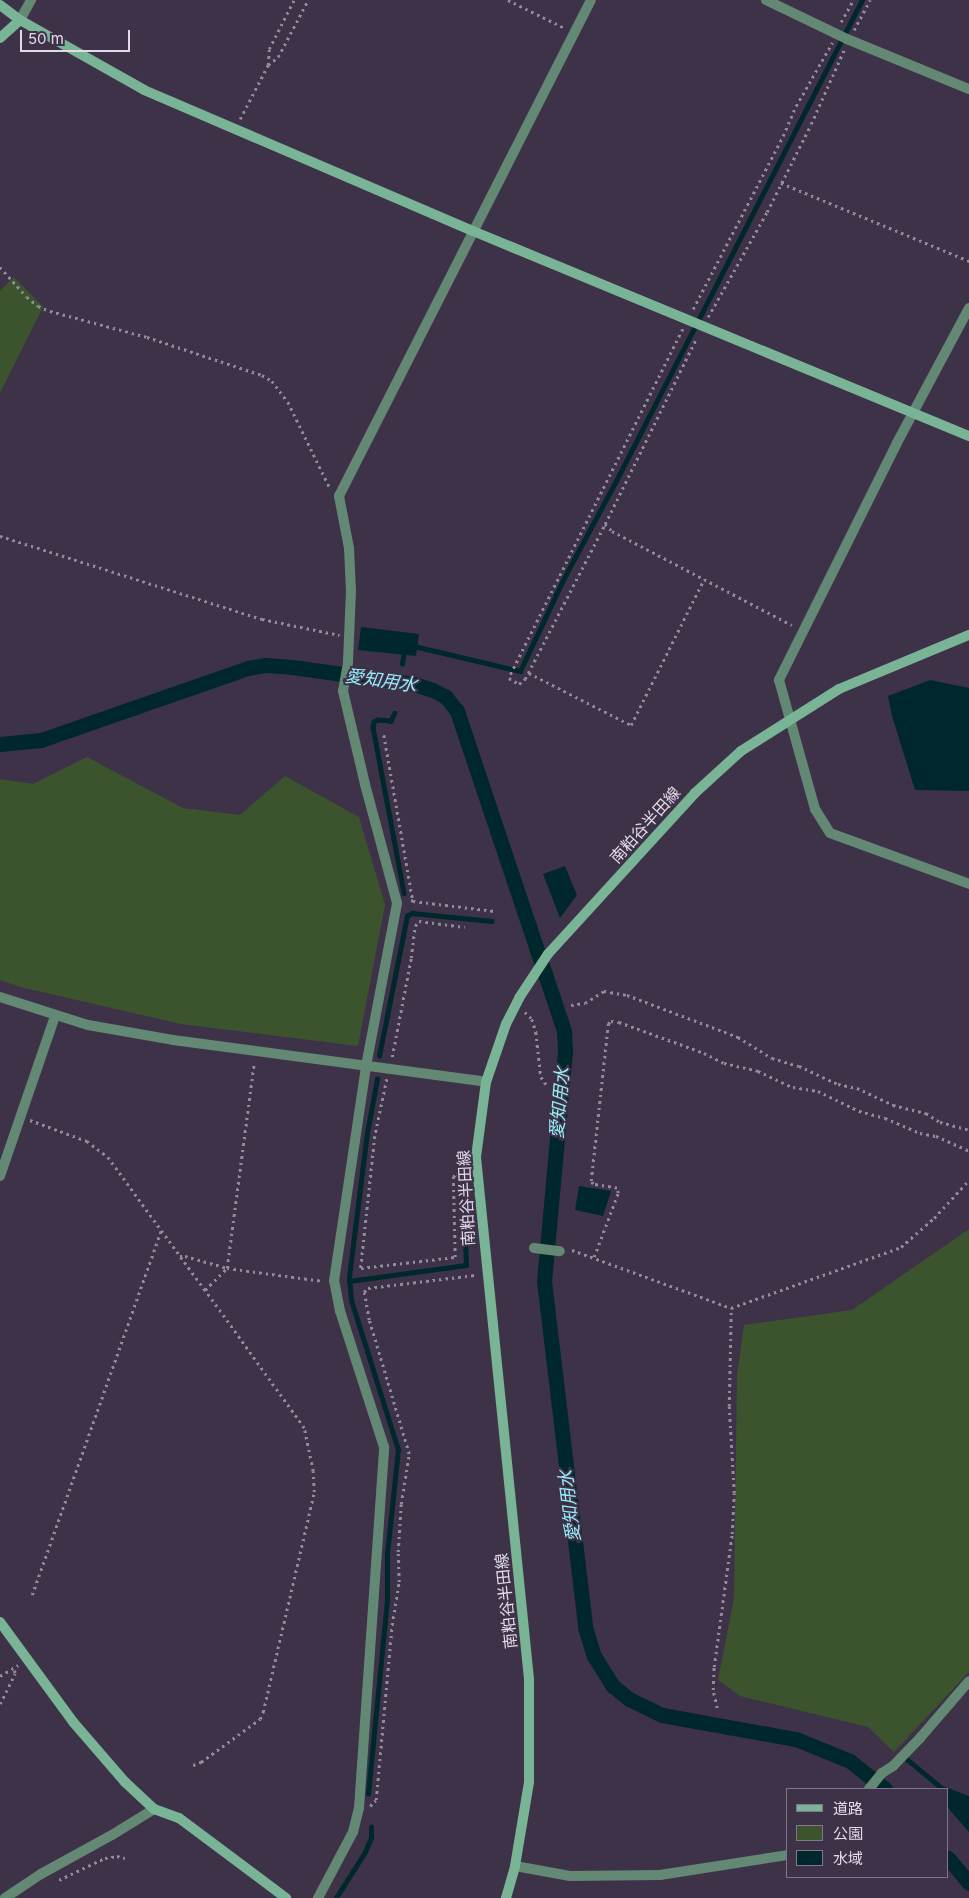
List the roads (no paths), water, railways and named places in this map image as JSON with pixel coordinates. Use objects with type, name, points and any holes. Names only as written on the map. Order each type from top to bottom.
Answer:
[{"type":"main road","points":[[0,5],[20,20],[144,90],[473,231],[969,436]]},
{"type":"main road","points":[[0,38],[20,20]]},
{"type":"main road","name":"南粕谷半田線","points":[[506,1898],[515,1866],[529,1782],[529,1679],[476,1157],[486,1082],[515,1007],[535,972],[548,954],[695,793],[741,751],[839,689],[969,635]]},
{"type":"main road","points":[[0,1622],[74,1723],[126,1782],[154,1809],[179,1818],[286,1898]]},
{"type":"street","points":[[20,20],[31,0]]},
{"type":"street","points":[[318,1898],[354,1832],[359,1808],[384,1447],[340,1311],[334,1282],[366,1066],[396,900],[365,784],[343,691],[348,662],[349,548],[338,496],[591,0]]},
{"type":"street","points":[[766,0],[843,37],[969,89]]},
{"type":"street","points":[[969,308],[779,680],[815,809],[830,833],[969,884]]},
{"type":"street","points":[[0,997],[88,1025],[164,1039],[486,1082]]},
{"type":"street","points":[[0,1176],[55,1016]]},
{"type":"street","points":[[534,1248],[560,1252]]},
{"type":"street","points":[[870,1788],[882,1773],[893,1766],[913,1745],[969,1681]]},
{"type":"street","points":[[5,1898],[41,1874],[112,1835],[154,1809]]},
{"type":"street","points":[[515,1866],[570,1876],[660,1875],[786,1855]]},
{"type":"water","points":[[361,627],[419,634],[416,656],[358,650]]},
{"type":"water","points":[[930,680],[969,688],[969,791],[915,790],[892,716],[888,696]]},
{"type":"water","points":[[565,866],[577,895],[560,918],[543,874]]},
{"type":"water","points":[[579,1186],[611,1191],[603,1216],[575,1210]]},
{"type":"water","points":[[940,1785],[948,1788],[937,1788]]},
{"type":"water","points":[[949,1788],[969,1796],[969,1832],[949,1809]]},
{"type":"waterway","points":[[414,646],[520,671],[563,580],[619,475],[862,0]]},
{"type":"waterway","points":[[402,664],[404,651]]},
{"type":"waterway","name":"愛知用水","points":[[0,744],[41,740],[248,668],[265,665],[414,684],[433,690],[446,697],[457,711],[564,1031],[565,1051],[544,1281],[585,1627],[594,1656],[613,1686],[629,1699],[662,1715],[796,1739],[850,1761],[884,1788]]},
{"type":"waterway","points":[[395,713],[391,721],[378,720],[374,722],[373,727],[404,893]]},
{"type":"waterway","points":[[379,1056],[407,916],[412,913],[492,921]]},
{"type":"waterway","points":[[368,1794],[387,1601],[387,1554],[398,1450],[351,1300],[349,1277],[367,1133],[377,1079]]},
{"type":"waterway","points":[[349,1281],[466,1265],[463,1186]]},
{"type":"waterway","points":[[908,1760],[942,1788]]},
{"type":"waterway","points":[[336,1898],[365,1852],[371,1838],[371,1827]]},
{"type":"waterway","name":"愛知用水","points":[[949,1859],[969,1883]]}]
